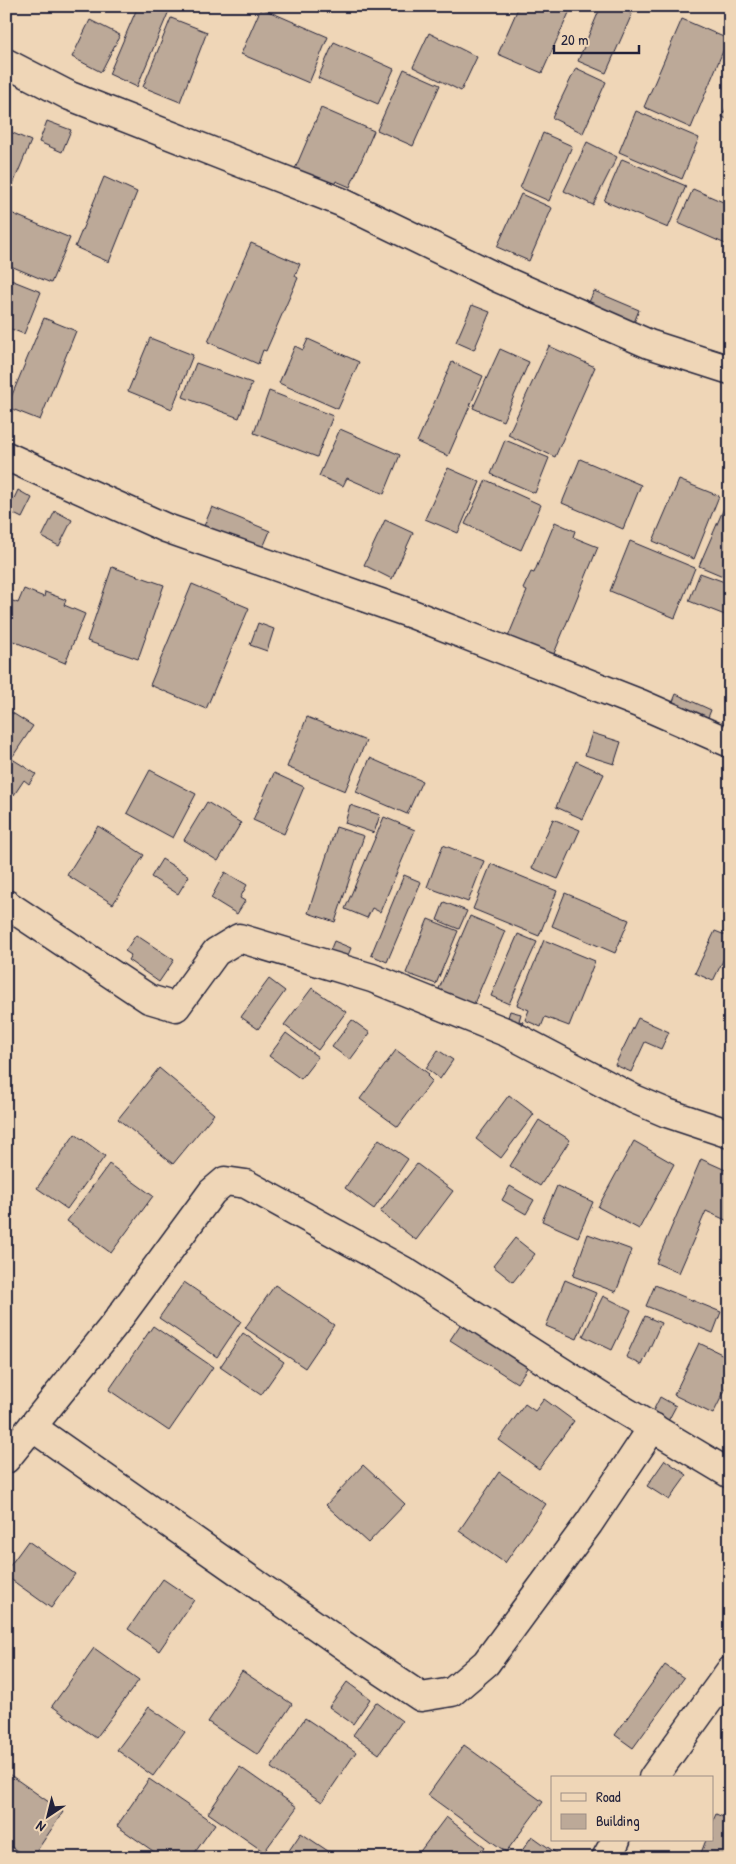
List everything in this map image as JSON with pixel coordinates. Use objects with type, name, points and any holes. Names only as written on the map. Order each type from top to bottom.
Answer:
[{"type":"street","points":[[6,63],[70,96],[341,202],[498,278],[649,344],[730,370]]},
{"type":"street","points":[[6,456],[166,528],[412,614],[641,704],[730,743]]},
{"type":"street","points":[[6,904],[149,999],[176,1007],[216,952],[239,938],[381,981],[508,1033],[634,1099],[667,1113],[730,1134]]},
{"type":"street","points":[[6,1458],[114,1324],[212,1192],[225,1181],[246,1184],[404,1271],[603,1398],[730,1474]]},
{"type":"street","points":[[32,1427],[352,1651],[421,1697],[452,1692],[486,1663],[589,1523],[653,1427]]},
{"type":"street","points":[[6,1466],[6,1477]]},
{"type":"street","points":[[654,1776],[728,1675]]},
{"type":"street","points":[[606,1858],[615,1842]]},
{"type":"building","points":[[138,6],[171,6],[137,87],[109,74]]},
{"type":"building","points":[[519,6],[572,6],[542,73],[498,54]]},
{"type":"building","points":[[601,6],[615,6],[632,14],[606,73],[578,61]]},
{"type":"building","points":[[261,8],[328,37],[309,83],[241,54]]},
{"type":"building","points":[[171,18],[207,32],[180,102],[143,87]]},
{"type":"building","points":[[682,19],[728,39],[691,128],[644,107]]},
{"type":"building","points":[[90,20],[120,35],[101,72],[72,57]]},
{"type":"building","points":[[429,33],[477,57],[461,91],[413,67]]},
{"type":"building","points":[[334,42],[394,69],[378,104],[318,78]]},
{"type":"building","points":[[576,68],[606,82],[583,133],[552,118]]},
{"type":"building","points":[[404,69],[440,85],[413,146],[377,130]]},
{"type":"building","points":[[730,99],[730,120],[722,117]]},
{"type":"building","points":[[321,108],[374,131],[350,187],[336,181],[331,192],[306,174],[295,169]]},
{"type":"building","points":[[636,111],[699,138],[682,179],[619,152]]},
{"type":"building","points":[[47,121],[71,130],[62,152],[39,142]]},
{"type":"building","points":[[6,130],[31,141],[6,201]]},
{"type":"building","points":[[543,133],[572,146],[549,201],[520,188]]},
{"type":"building","points":[[587,142],[617,157],[593,205],[564,191]]},
{"type":"building","points":[[622,159],[686,186],[668,228],[604,201]]},
{"type":"building","points":[[104,177],[137,192],[109,262],[75,247]]},
{"type":"building","points":[[693,189],[730,205],[730,246],[678,223]]},
{"type":"building","points":[[521,194],[552,208],[529,261],[497,247]]},
{"type":"building","points":[[11,213],[70,238],[51,283],[6,264],[6,224]]},
{"type":"building","points":[[251,243],[300,264],[295,276],[298,278],[266,351],[263,350],[258,364],[208,342]]},
{"type":"building","points":[[6,278],[41,292],[24,334],[6,327]]},
{"type":"building","points":[[594,291],[639,310],[631,330],[585,311]]},
{"type":"building","points":[[472,305],[490,312],[474,350],[456,342]]},
{"type":"building","points":[[44,318],[76,331],[40,420],[7,407]]},
{"type":"building","points":[[150,338],[193,355],[172,409],[128,391]]},
{"type":"building","points":[[308,339],[359,362],[338,409],[279,383],[295,346],[303,350]]},
{"type":"building","points":[[549,346],[595,367],[555,457],[508,435]]},
{"type":"building","points":[[500,349],[529,362],[503,421],[473,408]]},
{"type":"building","points":[[452,362],[483,376],[448,456],[417,442]]},
{"type":"building","points":[[196,363],[252,383],[239,418],[183,397]]},
{"type":"building","points":[[269,391],[333,416],[317,457],[254,433]]},
{"type":"building","points":[[340,429],[400,455],[384,494],[347,478],[343,486],[319,476]]},
{"type":"building","points":[[505,440],[549,458],[535,493],[491,474]]},
{"type":"building","points":[[580,459],[641,485],[623,529],[562,503]]},
{"type":"building","points":[[448,468],[480,482],[458,533],[425,519]]},
{"type":"building","points":[[486,480],[541,505],[521,550],[465,524]]},
{"type":"building","points":[[679,480],[719,496],[694,559],[653,541]]},
{"type":"building","points":[[18,490],[32,498],[22,518],[8,511]]},
{"type":"building","points":[[730,494],[730,579],[699,566]]},
{"type":"building","points":[[212,507],[270,531],[262,550],[204,526]]},
{"type":"building","points":[[55,511],[72,520],[59,546],[42,537]]},
{"type":"building","points":[[385,520],[413,533],[392,579],[364,565]]},
{"type":"building","points":[[555,522],[575,531],[573,537],[598,547],[553,656],[508,637],[527,591],[523,589],[531,572],[534,573]]},
{"type":"building","points":[[630,541],[695,568],[675,618],[610,591]]},
{"type":"building","points":[[112,567],[164,585],[138,659],[87,641]]},
{"type":"building","points":[[700,573],[730,584],[730,617],[689,601]]},
{"type":"building","points":[[192,584],[249,608],[206,709],[150,685]]},
{"type":"building","points":[[24,589],[44,597],[45,592],[66,600],[64,605],[85,614],[65,663],[6,638],[6,610],[10,600],[18,603]]},
{"type":"building","points":[[258,623],[274,629],[267,651],[250,645]]},
{"type":"building","points":[[676,694],[711,710],[705,725],[670,709]]},
{"type":"building","points":[[730,704],[730,720],[724,718]]},
{"type":"building","points":[[6,709],[33,726],[13,756],[6,751]]},
{"type":"building","points":[[307,717],[366,741],[345,791],[287,767]]},
{"type":"building","points":[[592,733],[621,742],[614,764],[585,755]]},
{"type":"building","points":[[6,755],[36,774],[29,784],[24,780],[14,795],[8,791],[6,793]]},
{"type":"building","points":[[370,758],[422,781],[407,814],[356,792]]},
{"type":"building","points":[[576,761],[604,774],[583,819],[556,807]]},
{"type":"building","points":[[150,770],[196,794],[173,838],[127,813]]},
{"type":"building","points":[[274,773],[304,787],[284,834],[253,820]]},
{"type":"building","points":[[207,802],[241,823],[218,861],[184,840]]},
{"type":"building","points":[[350,805],[380,815],[374,833],[345,823]]},
{"type":"building","points":[[384,817],[415,830],[380,912],[372,908],[367,918],[345,909]]},
{"type":"building","points":[[553,819],[580,830],[558,879],[532,868]]},
{"type":"building","points":[[98,826],[144,855],[113,904],[67,875]]},
{"type":"building","points":[[336,827],[364,836],[335,922],[308,913]]},
{"type":"building","points":[[443,845],[484,861],[468,902],[427,887]]},
{"type":"building","points":[[162,859],[189,876],[178,894],[151,877]]},
{"type":"building","points":[[491,864],[557,891],[539,936],[473,909]]},
{"type":"building","points":[[225,872],[247,885],[240,898],[245,901],[237,914],[211,898]]},
{"type":"building","points":[[404,875],[421,882],[387,962],[371,955]]},
{"type":"building","points":[[565,893],[629,920],[615,953],[552,926]]},
{"type":"building","points":[[444,902],[467,911],[459,929],[437,920]]},
{"type":"building","points":[[470,916],[505,931],[470,1013],[435,998]]},
{"type":"building","points":[[428,919],[458,931],[436,984],[406,973]]},
{"type":"building","points":[[715,931],[730,937],[730,946],[713,981],[695,973]]},
{"type":"building","points":[[518,934],[537,942],[509,1004],[491,996]]},
{"type":"building","points":[[136,935],[174,960],[159,982],[128,960],[131,955],[125,951]]},
{"type":"building","points":[[544,940],[595,961],[569,1026],[545,1017],[541,1027],[525,1020],[529,1010],[517,1005]]},
{"type":"building","points":[[334,941],[351,948],[344,965],[327,958]]},
{"type":"building","points":[[269,979],[285,991],[258,1029],[241,1017]]},
{"type":"building","points":[[312,988],[346,1012],[318,1050],[284,1025]]},
{"type":"building","points":[[510,1011],[521,1014],[519,1021],[523,1022],[516,1044],[501,1039]]},
{"type":"building","points":[[638,1018],[669,1032],[661,1049],[645,1042],[631,1072],[615,1065]]},
{"type":"building","points":[[352,1020],[370,1033],[350,1060],[332,1047]]},
{"type":"building","points":[[286,1033],[318,1057],[301,1079],[269,1056]]},
{"type":"building","points":[[396,1050],[429,1074],[427,1076],[432,1081],[398,1127],[360,1099]]},
{"type":"building","points":[[438,1050],[453,1060],[440,1079],[426,1068]]},
{"type":"building","points":[[159,1068],[214,1114],[173,1164],[118,1119]]},
{"type":"building","points":[[509,1095],[534,1114],[501,1158],[476,1139]]},
{"type":"building","points":[[539,1120],[570,1140],[540,1186],[510,1166]]},
{"type":"building","points":[[75,1134],[105,1156],[67,1209],[37,1188]]},
{"type":"building","points":[[379,1139],[408,1159],[374,1209],[345,1188]]},
{"type":"building","points":[[634,1141],[674,1164],[639,1229],[598,1207]]},
{"type":"building","points":[[701,1159],[730,1172],[730,1222],[706,1211],[679,1273],[656,1263]]},
{"type":"building","points":[[109,1164],[153,1196],[111,1253],[67,1221]]},
{"type":"building","points":[[417,1164],[453,1191],[416,1240],[380,1212]]},
{"type":"building","points":[[510,1186],[534,1200],[526,1214],[502,1200]]},
{"type":"building","points":[[557,1186],[593,1202],[578,1237],[542,1221]]},
{"type":"building","points":[[588,1234],[632,1250],[616,1292],[573,1276]]},
{"type":"building","points":[[515,1238],[535,1254],[513,1282],[493,1266]]},
{"type":"building","points":[[565,1280],[596,1293],[577,1339],[546,1326]]},
{"type":"building","points":[[184,1282],[241,1321],[217,1357],[159,1318]]},
{"type":"building","points":[[275,1285],[334,1325],[305,1368],[245,1328]]},
{"type":"building","points":[[655,1285],[721,1312],[713,1333],[646,1306]]},
{"type":"building","points":[[603,1296],[631,1310],[612,1350],[583,1336]]},
{"type":"building","points":[[645,1316],[661,1323],[642,1365],[626,1357]]},
{"type":"building","points":[[462,1322],[531,1362],[517,1383],[450,1340]]},
{"type":"building","points":[[153,1326],[213,1367],[169,1431],[109,1390]]},
{"type":"building","points":[[243,1333],[284,1362],[261,1395],[220,1367]]},
{"type":"building","points":[[699,1343],[730,1358],[730,1380],[713,1414],[674,1395]]},
{"type":"building","points":[[660,1397],[676,1406],[667,1423],[651,1415]]},
{"type":"building","points":[[544,1399],[574,1421],[539,1469],[499,1440],[525,1404],[535,1411]]},
{"type":"building","points":[[665,1460],[687,1475],[669,1500],[647,1486]]},
{"type":"building","points":[[363,1465],[405,1504],[368,1543],[326,1505]]},
{"type":"building","points":[[499,1472],[546,1504],[505,1563],[459,1531]]},
{"type":"building","points":[[28,1541],[75,1574],[51,1608],[6,1576],[6,1571]]},
{"type":"building","points":[[163,1579],[194,1600],[159,1651],[128,1629]]},
{"type":"building","points":[[94,1648],[139,1680],[96,1738],[52,1706]]},
{"type":"building","points":[[665,1665],[684,1678],[633,1748],[615,1735]]},
{"type":"building","points":[[242,1671],[292,1704],[258,1755],[208,1722]]},
{"type":"building","points":[[347,1682],[370,1699],[353,1724],[329,1707]]},
{"type":"building","points":[[376,1702],[402,1721],[379,1754],[353,1735]]},
{"type":"building","points":[[149,1707],[185,1732],[153,1776],[117,1750]]},
{"type":"building","points":[[305,1718],[356,1752],[322,1802],[271,1768]]},
{"type":"building","points":[[464,1745],[543,1802],[506,1852],[428,1795]]},
{"type":"building","points":[[240,1767],[297,1807],[264,1852],[208,1813]]},
{"type":"building","points":[[6,1772],[63,1812],[32,1858],[27,1858],[6,1843]]},
{"type":"building","points":[[149,1779],[215,1824],[191,1858],[163,1858],[117,1826]]},
{"type":"building","points":[[716,1814],[730,1820],[730,1858],[699,1858],[705,1842],[714,1842],[714,1818]]},
{"type":"building","points":[[446,1817],[485,1847],[476,1858],[415,1858]]},
{"type":"building","points":[[301,1833],[331,1853],[327,1858],[289,1858],[286,1855]]},
{"type":"building","points":[[532,1836],[563,1858],[517,1858]]}]
